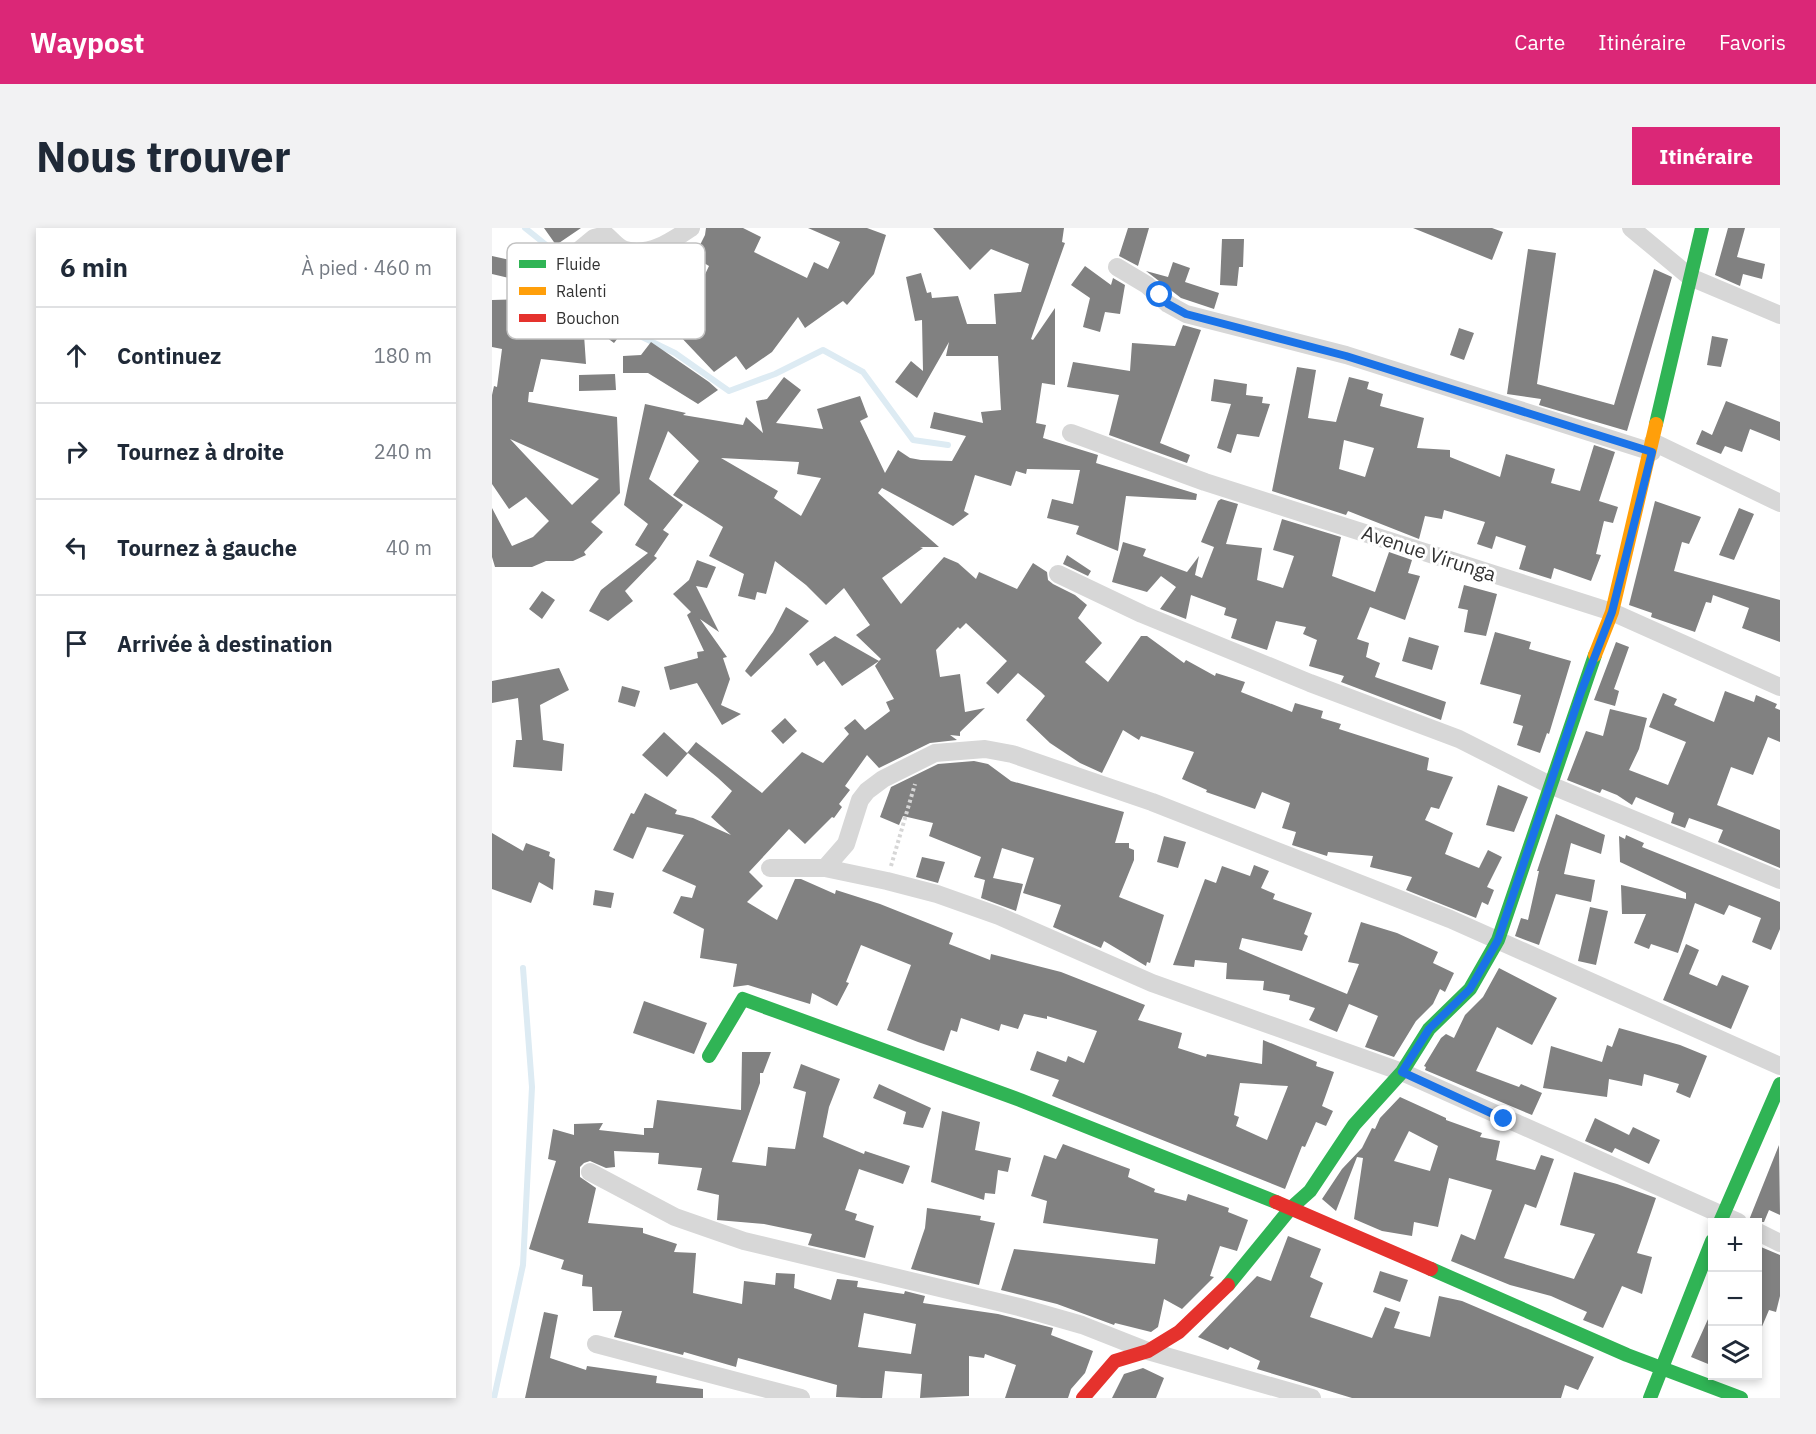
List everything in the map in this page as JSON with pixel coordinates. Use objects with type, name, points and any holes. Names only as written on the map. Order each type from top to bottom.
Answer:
[{"type":"main road","points":[[1083,1398],[1115,1361],[1148,1351],[1179,1332],[1240,1273],[1291,1208],[1310,1191],[1354,1125],[1402,1072],[1429,1029],[1470,989],[1498,940],[1581,692],[1612,612],[1702,228]]},
{"type":"main road","points":[[709,1056],[743,999],[944,1070],[1291,1208],[1661,1370],[1741,1398]]},
{"type":"main road","points":[[1728,1218],[1780,1084]]},
{"type":"main road","points":[[1650,1398],[1708,1252]]},
{"type":"street","points":[[668,243],[691,228]]},
{"type":"street","points":[[1631,228],[1690,277],[1780,315]]},
{"type":"street","points":[[588,243],[594,238],[606,235],[616,243]]},
{"type":"street","points":[[1117,267],[1146,285],[1175,309],[1186,314],[1346,356],[1652,447],[1780,503]]},
{"type":"street","name":"Avenue Virunga","points":[[1071,433],[1205,482],[1612,612],[1780,687]]},
{"type":"street","points":[[1058,574],[1142,614],[1310,683],[1459,739],[1550,784],[1780,880]]},
{"type":"street","points":[[825,868],[846,843],[858,807],[867,791],[922,757],[954,750],[984,750],[1037,760],[1226,831],[1498,940],[1780,1066]]},
{"type":"street","points":[[770,868],[825,868],[937,894],[999,916],[1152,983],[1402,1072],[1723,1218]]},
{"type":"street","points":[[590,1172],[675,1217],[744,1241],[1030,1310],[1082,1325],[1148,1351],[1312,1398]]},
{"type":"street","points":[[1762,1234],[1780,1243]]},
{"type":"street","points":[[596,1344],[801,1398]]},
{"type":"path","points":[[886,881],[922,757]]},
{"type":"building","points":[[544,228],[581,228],[559,243],[555,243]]},
{"type":"building","points":[[706,228],[743,228],[761,237],[754,252],[807,278],[814,262],[828,269],[840,242],[808,228],[867,228],[886,235],[874,274],[847,305],[843,301],[805,328],[798,317],[772,352],[746,370],[736,356],[714,372],[683,339],[705,339],[705,274],[709,266],[705,264],[705,243],[701,243]]},
{"type":"building","points":[[933,228],[1064,228],[1062,242],[1065,243],[1031,339],[1033,340],[1055,308],[1055,385],[1042,383],[1036,423],[1046,425],[1043,438],[1098,455],[1096,463],[1197,494],[1196,500],[1126,496],[1118,551],[1076,534],[1079,526],[1047,518],[1052,499],[1073,504],[1080,470],[1027,469],[1026,474],[1016,471],[1011,486],[975,475],[964,511],[969,514],[953,526],[882,488],[878,493],[939,547],[920,547],[923,548],[882,578],[901,604],[944,557],[958,563],[976,579],[979,572],[1017,589],[1033,563],[1047,572],[1048,580],[1053,584],[1075,595],[1087,605],[1078,618],[1102,643],[1085,662],[1108,682],[1141,636],[1147,636],[1184,663],[1186,660],[1215,676],[1216,673],[1245,682],[1241,692],[1292,712],[1295,703],[1323,711],[1321,718],[1341,724],[1339,729],[1429,758],[1427,770],[1453,777],[1439,809],[1431,807],[1425,820],[1453,833],[1445,854],[1479,868],[1488,850],[1502,857],[1487,887],[1494,890],[1488,905],[1482,902],[1476,918],[1406,890],[1412,877],[1370,867],[1373,856],[1328,852],[1327,856],[1292,845],[1296,832],[1282,828],[1290,803],[1262,792],[1255,809],[1206,792],[1207,790],[1182,779],[1194,752],[1141,736],[1139,740],[1123,730],[1102,773],[1080,763],[1050,743],[1026,720],[1045,696],[1041,692],[1018,673],[998,694],[986,683],[1007,661],[966,623],[960,629],[958,627],[936,650],[940,677],[960,674],[965,712],[985,708],[960,732],[960,736],[950,735],[957,740],[930,743],[879,768],[867,755],[845,786],[850,790],[839,804],[842,807],[834,818],[832,817],[805,844],[789,829],[749,872],[763,886],[747,902],[777,920],[795,879],[801,879],[835,894],[836,890],[880,904],[953,933],[949,944],[990,960],[991,954],[1061,972],[1145,1005],[1138,1020],[1182,1033],[1178,1048],[1206,1057],[1207,1054],[1262,1064],[1263,1040],[1317,1062],[1316,1066],[1334,1072],[1322,1106],[1333,1111],[1326,1126],[1316,1122],[1305,1147],[1302,1146],[1285,1189],[1052,1096],[1059,1080],[1030,1070],[1037,1051],[1066,1062],[1068,1056],[1084,1063],[1097,1031],[1047,1016],[1047,1019],[1024,1014],[1018,1029],[1001,1024],[999,1031],[961,1018],[957,1032],[951,1030],[944,1051],[918,1042],[887,1030],[911,965],[861,945],[846,982],[849,983],[837,1006],[812,993],[810,1004],[748,985],[733,987],[737,964],[700,958],[704,929],[673,913],[681,896],[692,898],[696,886],[662,871],[684,835],[647,827],[633,859],[613,850],[631,813],[634,814],[645,793],[677,810],[675,814],[693,818],[731,835],[711,817],[732,791],[718,778],[688,753],[667,777],[642,755],[664,732],[687,753],[696,742],[762,793],[802,752],[823,763],[849,734],[844,728],[855,719],[865,730],[890,711],[886,702],[894,699],[875,666],[881,659],[856,635],[870,625],[844,588],[826,605],[806,585],[775,561],[766,594],[757,592],[755,600],[738,596],[744,574],[709,556],[723,527],[673,495],[699,461],[668,431],[649,479],[683,505],[663,530],[669,534],[654,556],[657,558],[625,591],[633,601],[608,621],[589,611],[601,590],[648,553],[635,545],[648,524],[624,505],[645,404],[686,413],[683,415],[743,425],[746,417],[763,433],[756,401],[767,399],[784,377],[801,390],[776,423],[823,429],[817,409],[860,396],[868,417],[860,421],[885,473],[898,450],[910,458],[952,461],[966,436],[930,428],[934,412],[983,423],[981,412],[1001,410],[998,356],[946,356],[949,342],[917,398],[895,382],[911,361],[923,371],[922,320],[915,321],[906,277],[921,273],[927,293],[931,292],[932,298],[958,296],[967,324],[996,324],[994,294],[1021,292],[1029,264],[991,249],[970,270]],"holes":[[[721,458],[799,462],[797,474],[821,478],[801,516],[774,498],[778,491]],[[1240,1083],[1288,1086],[1267,1140],[1236,1126],[1239,1117],[1234,1115]]]},
{"type":"building","points":[[1128,228],[1149,228],[1138,266],[1119,256]]},
{"type":"building","points":[[1413,228],[1492,228],[1503,232],[1492,260]]},
{"type":"building","points":[[1728,228],[1745,228],[1737,257],[1765,264],[1762,279],[1743,274],[1740,286],[1715,275]]},
{"type":"building","points":[[1222,239],[1244,239],[1243,267],[1239,267],[1237,286],[1220,285]]},
{"type":"building","points":[[1528,249],[1556,253],[1537,384],[1614,405],[1654,269],[1672,277],[1627,431],[1539,405],[1541,399],[1507,394]]},
{"type":"building","points":[[492,256],[507,259],[507,277],[492,274]]},
{"type":"building","points":[[1173,262],[1190,268],[1185,282],[1219,293],[1214,309],[1181,298],[1146,271],[1168,277]]},
{"type":"building","points":[[1085,266],[1111,285],[1113,278],[1125,285],[1120,314],[1105,312],[1100,332],[1083,327],[1090,298],[1071,285]]},
{"type":"building","points":[[492,300],[507,300],[507,339],[584,339],[586,364],[541,359],[533,392],[529,392],[528,402],[617,417],[620,493],[591,522],[603,532],[584,552],[586,555],[573,561],[546,561],[532,567],[495,567],[492,557],[492,508],[512,546],[533,537],[549,521],[526,497],[509,509],[492,484],[492,395],[494,386],[497,387],[502,349],[492,347]],"holes":[[[510,439],[599,479],[572,505]]]},
{"type":"building","points":[[1183,325],[1201,330],[1160,443],[1190,455],[1187,463],[1109,435],[1119,395],[1067,387],[1073,362],[1130,371],[1132,343],[1175,346]]},
{"type":"building","points":[[1459,328],[1474,333],[1464,360],[1450,355]]},
{"type":"building","points":[[1712,336],[1728,339],[1721,367],[1707,365]]},
{"type":"building","points":[[651,342],[718,390],[698,404],[648,373],[623,373],[623,356],[641,355]]},
{"type":"building","points":[[1297,367],[1316,370],[1308,418],[1336,422],[1349,377],[1369,382],[1367,389],[1383,394],[1380,406],[1424,418],[1417,448],[1450,450],[1450,457],[1500,477],[1506,454],[1555,469],[1551,483],[1580,491],[1594,445],[1615,452],[1599,501],[1618,507],[1613,523],[1604,521],[1596,554],[1601,555],[1591,581],[1554,568],[1551,579],[1519,569],[1526,546],[1496,536],[1492,549],[1477,544],[1485,522],[1444,510],[1442,519],[1425,516],[1419,539],[1348,511],[1346,515],[1272,491]],"holes":[[[1344,440],[1374,448],[1365,477],[1339,469]]]},
{"type":"building","points":[[615,374],[616,390],[579,391],[579,375]]},
{"type":"building","points":[[1214,379],[1247,384],[1246,395],[1263,397],[1262,403],[1270,404],[1259,437],[1237,434],[1231,453],[1217,448],[1231,404],[1211,401]]},
{"type":"building","points":[[1726,401],[1780,422],[1780,441],[1750,429],[1742,452],[1725,446],[1721,454],[1696,444],[1702,430],[1712,435]]},
{"type":"building","points":[[1221,499],[1238,504],[1226,544],[1262,548],[1257,580],[1283,588],[1294,556],[1273,550],[1282,519],[1341,537],[1332,576],[1375,592],[1389,552],[1412,560],[1408,573],[1420,576],[1405,620],[1370,607],[1357,639],[1369,643],[1366,657],[1380,663],[1375,677],[1446,702],[1441,720],[1341,682],[1344,676],[1309,666],[1317,640],[1303,634],[1306,627],[1276,621],[1267,650],[1231,638],[1237,619],[1224,615],[1226,608],[1191,595],[1186,619],[1160,609],[1176,587],[1161,576],[1147,592],[1112,582],[1123,542],[1146,549],[1143,556],[1187,572],[1199,556],[1195,575],[1202,578],[1214,547],[1201,542],[1218,501]]},
{"type":"building","points":[[1655,501],[1701,517],[1689,544],[1682,542],[1674,571],[1780,600],[1780,642],[1742,628],[1749,608],[1713,595],[1711,603],[1706,602],[1695,632],[1651,617],[1652,613],[1629,605]]},
{"type":"building","points":[[1739,508],[1754,514],[1734,560],[1719,555]]},
{"type":"building","points":[[1067,555],[1091,571],[1088,576],[1063,564]]},
{"type":"building","points":[[697,560],[716,567],[707,588],[696,586],[719,632],[700,619],[727,657],[723,658],[730,679],[721,705],[741,714],[722,725],[697,683],[670,690],[664,667],[698,658],[697,652],[704,651],[687,615],[691,612],[673,594],[689,580]]},
{"type":"building","points":[[1464,585],[1497,594],[1486,636],[1464,632],[1468,610],[1458,608]]},
{"type":"building","points":[[542,591],[555,600],[542,619],[529,609]]},
{"type":"building","points":[[786,607],[809,621],[751,677],[745,671],[773,632]]},
{"type":"building","points":[[1495,632],[1531,642],[1529,649],[1571,661],[1549,734],[1547,733],[1540,753],[1517,745],[1523,726],[1513,723],[1521,695],[1480,684]]},
{"type":"building","points":[[835,636],[879,661],[842,686],[824,661],[817,666],[809,654]]},
{"type":"building","points":[[1409,637],[1439,646],[1432,670],[1402,661]]},
{"type":"building","points":[[1616,642],[1629,647],[1614,689],[1619,691],[1615,706],[1594,700]]},
{"type":"building","points":[[559,668],[569,690],[540,705],[543,740],[564,744],[562,771],[513,767],[516,740],[522,740],[518,698],[492,703],[492,681]]},
{"type":"building","points":[[622,686],[640,691],[635,707],[618,702]]},
{"type":"building","points":[[1725,691],[1754,702],[1756,695],[1777,704],[1775,708],[1780,710],[1780,742],[1768,737],[1753,775],[1731,767],[1717,805],[1780,830],[1780,868],[1718,842],[1723,830],[1689,818],[1685,828],[1671,823],[1674,813],[1636,797],[1632,805],[1602,789],[1600,793],[1567,780],[1586,731],[1603,736],[1610,709],[1647,718],[1639,749],[1629,770],[1668,785],[1686,742],[1649,727],[1663,693],[1677,699],[1674,705],[1714,722]]},
{"type":"building","points":[[785,718],[797,731],[783,744],[771,731]]},
{"type":"building","points":[[974,761],[988,764],[1011,781],[1124,812],[1115,843],[1129,843],[1129,848],[1134,850],[1134,860],[1119,897],[1164,915],[1150,963],[1147,962],[1146,966],[1104,941],[1101,948],[1053,927],[1061,905],[1023,893],[1034,858],[1002,848],[993,878],[1023,884],[1016,911],[981,898],[985,880],[974,877],[981,857],[929,836],[933,823],[903,816],[899,825],[880,817],[891,787],[938,764]]},
{"type":"building","points":[[1498,785],[1528,797],[1514,832],[1486,825]]},
{"type":"building","points":[[1556,814],[1605,835],[1601,854],[1571,843],[1564,874],[1595,880],[1591,902],[1556,894],[1539,945],[1515,936],[1521,918],[1528,920],[1539,871],[1537,871]]},
{"type":"building","points":[[492,833],[523,851],[526,843],[550,852],[549,856],[555,859],[553,890],[539,882],[531,903],[492,889]]},
{"type":"building","points":[[1626,835],[1644,843],[1642,847],[1780,902],[1780,929],[1771,950],[1752,942],[1761,918],[1729,905],[1724,915],[1695,903],[1678,953],[1651,944],[1649,949],[1634,943],[1646,914],[1622,914],[1621,885],[1686,899],[1686,893],[1620,862],[1619,836],[1625,839]]},
{"type":"building","points":[[1164,836],[1186,842],[1178,868],[1157,862]]},
{"type":"building","points":[[922,857],[945,862],[938,883],[916,877]]},
{"type":"building","points":[[1254,865],[1269,871],[1261,888],[1275,894],[1273,899],[1312,913],[1304,934],[1308,936],[1302,951],[1242,938],[1239,949],[1347,994],[1359,964],[1348,962],[1361,922],[1397,933],[1438,952],[1433,963],[1454,973],[1445,992],[1440,989],[1433,1004],[1416,1021],[1394,1057],[1365,1047],[1378,1016],[1349,1004],[1337,1032],[1309,1020],[1315,1008],[1289,1000],[1290,995],[1263,990],[1264,981],[1226,979],[1227,963],[1195,960],[1194,967],[1173,965],[1205,879],[1216,883],[1222,866],[1250,876]]},
{"type":"building","points":[[595,890],[614,893],[611,908],[593,905]]},
{"type":"building","points":[[1590,907],[1608,911],[1596,965],[1578,961]]},
{"type":"building","points":[[1686,944],[1699,950],[1689,974],[1717,986],[1722,975],[1749,986],[1731,1029],[1663,1000]]},
{"type":"building","points":[[1499,968],[1557,998],[1532,1045],[1497,1027],[1476,1071],[1519,1087],[1521,1084],[1542,1093],[1532,1115],[1425,1070],[1424,1066],[1441,1038],[1446,1034],[1454,1038],[1465,1015],[1483,997]]},
{"type":"building","points":[[644,1001],[707,1023],[694,1054],[633,1033]]},
{"type":"building","points":[[1619,1028],[1680,1045],[1707,1056],[1690,1098],[1676,1092],[1679,1084],[1644,1074],[1642,1086],[1609,1079],[1607,1097],[1543,1088],[1551,1046],[1602,1062],[1607,1045],[1612,1047]]},
{"type":"building","points":[[742,1052],[771,1052],[763,1073],[760,1073],[760,1083],[732,1162],[766,1166],[768,1147],[795,1149],[806,1092],[793,1088],[801,1064],[840,1079],[829,1107],[823,1137],[864,1154],[865,1151],[910,1166],[903,1184],[859,1169],[845,1210],[857,1214],[855,1220],[874,1226],[865,1258],[808,1245],[812,1234],[764,1224],[717,1220],[719,1195],[697,1190],[702,1168],[658,1164],[659,1153],[614,1151],[615,1167],[606,1168],[590,1161],[584,1163],[580,1167],[580,1177],[596,1188],[588,1223],[643,1228],[643,1233],[677,1244],[674,1252],[696,1253],[693,1293],[742,1304],[744,1281],[775,1285],[776,1273],[795,1274],[794,1288],[831,1300],[837,1279],[858,1281],[857,1287],[904,1294],[905,1291],[925,1296],[923,1303],[998,1314],[1053,1328],[1051,1335],[1093,1351],[1085,1373],[1071,1389],[1068,1398],[1005,1398],[1016,1365],[985,1354],[984,1358],[969,1356],[969,1396],[920,1398],[922,1374],[885,1371],[882,1398],[836,1397],[837,1385],[738,1358],[736,1367],[684,1352],[683,1355],[614,1337],[622,1311],[593,1311],[592,1287],[582,1286],[583,1275],[561,1269],[564,1260],[529,1249],[556,1161],[548,1159],[553,1129],[574,1135],[574,1124],[603,1123],[599,1130],[644,1135],[644,1128],[653,1128],[657,1100],[741,1110]],"holes":[[[864,1313],[916,1324],[911,1354],[858,1347]]]},
{"type":"building","points":[[879,1084],[931,1108],[923,1128],[903,1124],[906,1112],[873,1098]]},
{"type":"building","points":[[1400,1097],[1446,1120],[1482,1133],[1480,1137],[1500,1141],[1496,1160],[1535,1170],[1541,1155],[1554,1159],[1536,1208],[1525,1204],[1504,1258],[1574,1279],[1595,1234],[1560,1225],[1574,1172],[1656,1198],[1637,1253],[1652,1257],[1642,1294],[1622,1286],[1603,1328],[1583,1320],[1587,1312],[1551,1296],[1510,1285],[1451,1261],[1461,1234],[1475,1240],[1492,1190],[1449,1178],[1438,1227],[1414,1222],[1412,1236],[1382,1231],[1354,1219],[1363,1158],[1357,1157],[1336,1211],[1322,1199],[1342,1169],[1362,1148],[1380,1118]],"holes":[[[1409,1131],[1438,1146],[1430,1171],[1394,1161]]]},
{"type":"building","points":[[942,1111],[980,1122],[975,1150],[1011,1158],[1008,1172],[998,1170],[995,1194],[985,1193],[984,1200],[931,1182]]},
{"type":"building","points":[[1595,1118],[1629,1135],[1633,1127],[1660,1140],[1649,1164],[1615,1148],[1612,1153],[1585,1141]]},
{"type":"building","points":[[1063,1144],[1130,1169],[1128,1177],[1155,1189],[1154,1192],[1186,1201],[1188,1194],[1229,1208],[1228,1212],[1248,1220],[1237,1251],[1220,1246],[1210,1276],[1214,1277],[1182,1309],[1164,1299],[1158,1327],[1151,1332],[1115,1323],[1114,1325],[1057,1304],[1001,1290],[1014,1249],[1155,1264],[1158,1239],[1043,1223],[1047,1201],[1031,1196],[1044,1155],[1056,1159]]},
{"type":"building","points":[[1779,1145],[1780,1215],[1769,1210],[1764,1222],[1762,1218],[1750,1218]]},
{"type":"building","points":[[927,1208],[981,1216],[980,1220],[995,1223],[979,1285],[911,1269],[925,1228]]},
{"type":"building","points":[[1288,1236],[1321,1249],[1310,1277],[1323,1283],[1310,1317],[1372,1338],[1385,1307],[1400,1312],[1394,1328],[1430,1337],[1439,1296],[1462,1301],[1594,1357],[1578,1390],[1565,1385],[1561,1398],[1352,1398],[1257,1369],[1260,1361],[1230,1347],[1228,1350],[1198,1337],[1257,1276],[1271,1281]]},
{"type":"building","points":[[1762,1247],[1780,1255],[1780,1296],[1776,1312],[1769,1310],[1762,1327]]},
{"type":"building","points":[[1380,1271],[1408,1280],[1400,1302],[1373,1292]]},
{"type":"building","points":[[544,1312],[558,1315],[550,1358],[586,1370],[587,1366],[657,1376],[656,1383],[703,1389],[703,1398],[525,1398]]},
{"type":"building","points":[[1708,1319],[1708,1364],[1691,1357]]},
{"type":"building","points":[[1143,1368],[1164,1378],[1156,1398],[1112,1398],[1124,1374]]},
{"type":"waterway","points":[[525,228],[544,243]]},
{"type":"waterway","points":[[646,339],[675,353],[729,391],[775,374],[823,350],[863,372],[913,440],[948,445]]},
{"type":"waterway","points":[[494,1398],[523,1265],[532,1087],[523,968]]},
{"type":"traffic: fast","points":[[1656,424],[1702,228]]},
{"type":"traffic: fast","points":[[1228,1285],[1291,1208],[1310,1191],[1354,1125],[1402,1072],[1429,1029],[1470,989],[1498,940],[1595,655]]},
{"type":"traffic: fast","points":[[709,1056],[743,999],[1020,1100],[1276,1202]]},
{"type":"traffic: fast","points":[[1722,1218],[1780,1084]]},
{"type":"traffic: fast","points":[[1650,1398],[1708,1251]]},
{"type":"traffic: fast","points":[[1431,1269],[1627,1355],[1741,1398]]},
{"type":"traffic: slow","points":[[1595,655],[1612,612],[1656,424]]},
{"type":"traffic: jam","points":[[1276,1202],[1431,1269]]},
{"type":"traffic: jam","points":[[1083,1398],[1115,1361],[1148,1351],[1179,1332],[1228,1285]]},
{"type":"route","points":[[1160,295],[1168,304],[1186,314],[1346,356],[1652,452],[1612,612],[1581,692],[1520,868],[1498,940],[1470,989],[1429,1029],[1402,1072],[1504,1119]]}]
